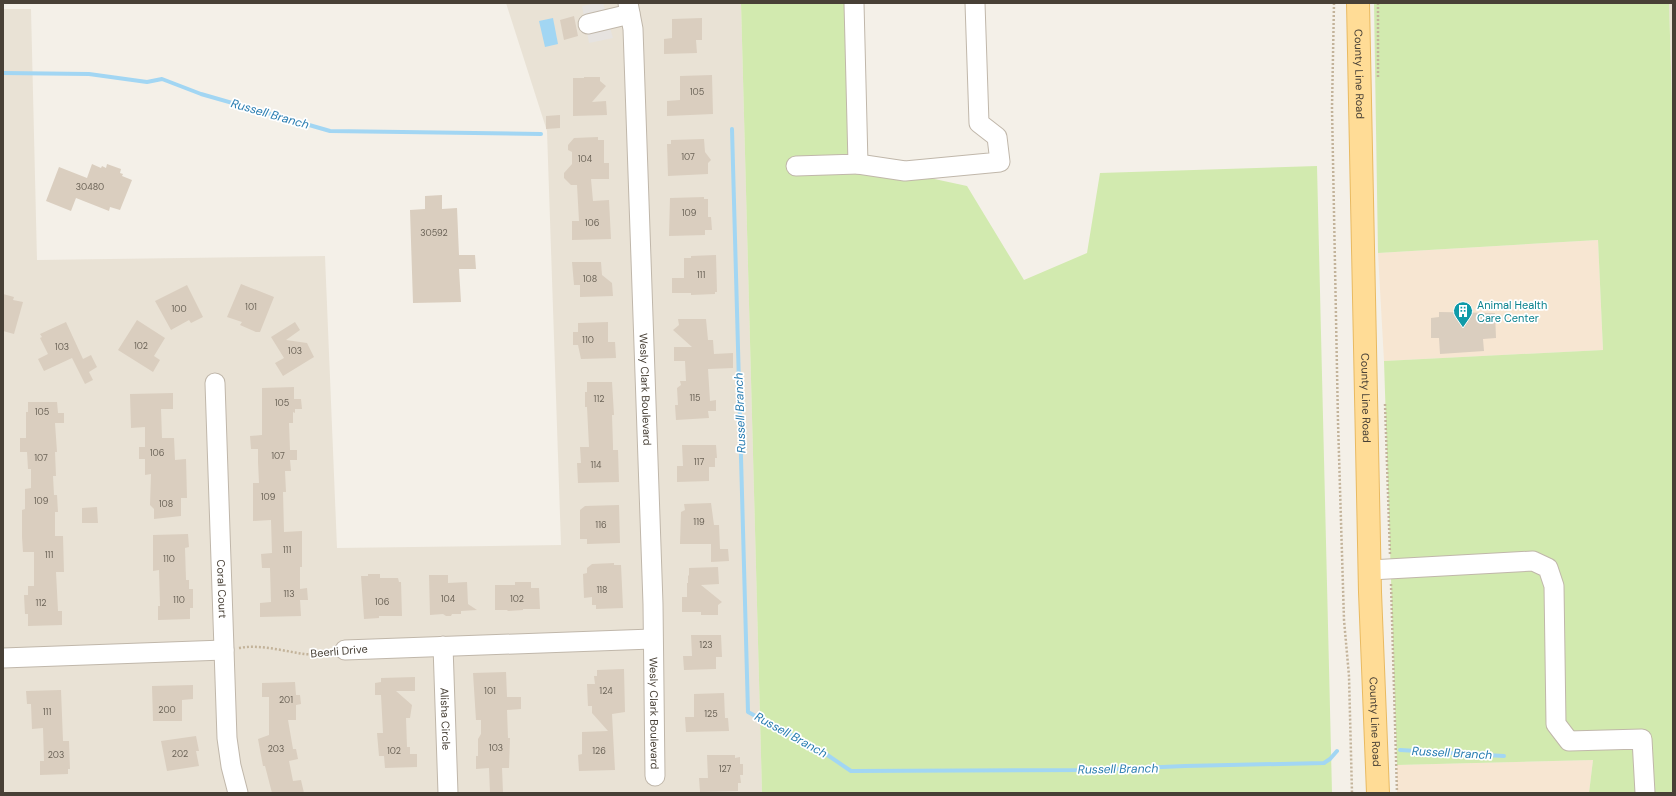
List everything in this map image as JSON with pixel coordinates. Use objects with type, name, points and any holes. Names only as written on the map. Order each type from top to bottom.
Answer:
[{"type":"main road","name":"County Line Road","points":[[1358,3],[1380,569],[1378,793]]},
{"type":"street","points":[[854,3],[858,164]]},
{"type":"street","points":[[796,166],[858,164],[905,171],[1000,162],[997,137],[979,123],[974,3]]},
{"type":"street","points":[[588,24],[628,6]]},
{"type":"street","name":"Wesly Clark Boulevard","points":[[628,6],[633,29],[634,44],[653,604],[652,639],[656,776]]},
{"type":"street","name":"Coral Court","points":[[215,383],[227,738],[231,766],[238,793]]},
{"type":"street","points":[[1380,569],[1533,561],[1548,568],[1554,586],[1556,724],[1569,741],[1642,739],[1645,793]]},
{"type":"street","name":"Beerli Drive","points":[[345,650],[652,639]]},
{"type":"street","name":"Alisha Circle","points":[[443,646],[448,793]]},
{"type":"street","points":[[3,658],[224,650]]},
{"type":"path","points":[[1334,3],[1332,108],[1337,415],[1344,620],[1349,684],[1352,793]]},
{"type":"path","points":[[1378,3],[1378,81]]},
{"type":"path","points":[[1385,404],[1380,569],[1397,793]]},
{"type":"path","name":"Beerli Drive","points":[[224,650],[245,647],[306,654],[336,653],[345,650]]},
{"type":"shaded area","points":[[506,3],[741,3],[762,793],[3,793],[3,9],[31,9],[37,260],[325,256],[337,548],[561,545],[547,131]]},
{"type":"shaded area","points":[[603,3],[613,38],[589,43],[582,6]]},
{"type":"shaded area","points":[[1669,3],[1673,3],[1673,134]]},
{"type":"shaded area","points":[[1598,240],[1603,350],[1384,361],[1378,253]]},
{"type":"shaded area","points":[[1593,760],[1589,793],[1397,793],[1397,765]]},
{"type":"green space","points":[[741,3],[852,3],[860,163],[967,186],[1024,280],[1087,253],[1100,173],[1317,166],[1332,793],[762,793]]},
{"type":"green space","points":[[1374,3],[1669,3],[1673,134],[1673,793],[1589,793],[1593,760],[1397,765],[1384,361],[1603,350],[1598,240],[1378,253]]},
{"type":"water","points":[[553,18],[558,44],[545,47],[539,21]]},
{"type":"building","points":[[574,16],[578,36],[564,40],[560,20]]},
{"type":"building","points":[[702,18],[702,40],[696,40],[697,53],[664,54],[664,39],[672,38],[672,19]]},
{"type":"building","points":[[712,75],[713,114],[667,116],[667,101],[680,100],[680,76]]},
{"type":"building","points":[[600,77],[600,81],[606,86],[592,102],[606,101],[607,115],[573,116],[573,78]]},
{"type":"building","points":[[560,115],[560,128],[546,129],[546,116]]},
{"type":"building","points":[[598,137],[598,140],[604,140],[604,163],[609,163],[609,179],[591,179],[593,201],[609,200],[611,239],[572,240],[572,221],[579,221],[577,185],[571,185],[564,178],[564,173],[572,164],[572,152],[568,150],[568,145],[574,138]]},
{"type":"building","points":[[704,139],[705,152],[711,160],[708,163],[708,174],[668,176],[667,144],[671,144],[671,140]]},
{"type":"building","points":[[92,164],[101,168],[102,166],[106,168],[107,164],[121,169],[120,173],[123,174],[122,176],[132,180],[120,210],[110,207],[109,211],[76,198],[71,211],[46,201],[59,167],[87,178]]},
{"type":"building","points":[[442,195],[442,209],[457,208],[459,255],[475,255],[476,269],[459,269],[461,302],[413,303],[410,210],[425,209],[425,196]]},
{"type":"building","points":[[704,197],[704,199],[708,199],[708,217],[711,217],[712,230],[705,230],[705,235],[669,236],[670,198]]},
{"type":"building","points":[[716,255],[717,292],[715,292],[715,294],[691,295],[691,293],[672,293],[672,278],[684,278],[684,258],[691,258],[691,256]]},
{"type":"building","points":[[572,262],[601,262],[602,275],[612,283],[613,296],[580,297],[580,285],[574,285]]},
{"type":"building","points":[[241,284],[274,297],[260,332],[256,332],[240,325],[242,322],[227,317]]},
{"type":"building","points":[[187,285],[203,317],[191,323],[189,320],[171,330],[155,301]]},
{"type":"building","points":[[3,294],[14,297],[13,300],[23,302],[14,334],[3,331]]},
{"type":"building","name":"Animal Health Care Center","points":[[1439,312],[1495,313],[1496,338],[1483,339],[1484,351],[1440,354],[1439,338],[1431,338],[1431,318],[1439,317]]},
{"type":"building","points":[[678,319],[706,319],[708,340],[713,340],[714,354],[733,353],[733,368],[708,369],[710,401],[716,400],[716,411],[708,411],[709,418],[676,420],[675,405],[678,405],[677,388],[681,385],[680,381],[686,381],[685,361],[674,361],[674,347],[692,347],[673,330],[679,325]]},
{"type":"building","points":[[137,320],[165,338],[154,356],[160,360],[153,372],[118,350]]},
{"type":"building","points":[[66,322],[83,359],[91,355],[97,367],[89,372],[93,380],[85,384],[72,358],[44,371],[38,359],[48,354],[40,338],[42,337],[40,334]]},
{"type":"building","points":[[295,322],[300,330],[286,340],[307,343],[314,357],[283,376],[275,363],[284,358],[271,337]]},
{"type":"building","points":[[608,322],[608,342],[615,342],[616,358],[581,359],[578,345],[573,345],[573,332],[578,332],[578,323]]},
{"type":"building","points":[[587,382],[612,382],[614,415],[612,415],[613,450],[618,450],[619,482],[578,483],[577,463],[581,463],[580,447],[589,447],[587,407],[585,407]]},
{"type":"building","points":[[294,387],[294,399],[301,399],[302,409],[295,409],[295,413],[293,412],[293,423],[289,423],[290,450],[297,450],[297,460],[290,460],[291,471],[285,471],[286,492],[283,492],[284,532],[302,531],[302,567],[300,567],[300,589],[307,588],[308,600],[300,600],[301,616],[260,617],[260,603],[271,602],[270,568],[262,568],[261,554],[272,553],[271,520],[253,521],[253,483],[259,483],[258,449],[251,449],[250,436],[262,435],[262,388]]},
{"type":"building","points":[[173,393],[173,409],[161,409],[162,438],[174,438],[175,460],[186,459],[187,498],[181,498],[181,516],[154,519],[154,509],[150,505],[151,474],[145,475],[145,459],[139,459],[139,447],[145,447],[145,427],[131,428],[130,394]]},
{"type":"building","points":[[28,402],[57,402],[58,413],[64,413],[64,423],[55,423],[57,452],[55,452],[56,476],[53,476],[54,495],[57,495],[58,512],[55,512],[55,536],[63,536],[64,572],[56,572],[58,611],[62,611],[62,625],[28,626],[28,614],[25,614],[24,595],[28,595],[28,586],[34,586],[34,552],[23,552],[22,537],[22,510],[25,509],[25,489],[31,488],[31,469],[28,469],[27,452],[20,452],[20,438],[26,438],[26,412],[28,412]]},
{"type":"building","points":[[682,445],[716,445],[717,458],[715,458],[715,467],[709,467],[709,481],[677,482],[677,466],[683,466]]},
{"type":"building","points":[[711,503],[714,525],[719,525],[720,549],[728,549],[729,561],[711,562],[711,544],[680,544],[681,512],[685,510],[684,504]]},
{"type":"building","points":[[619,505],[620,543],[587,544],[587,539],[580,539],[580,510],[585,506]]},
{"type":"building","points":[[97,507],[98,523],[82,523],[82,508]]},
{"type":"building","points":[[188,534],[189,547],[185,548],[186,580],[189,580],[189,589],[193,589],[193,608],[190,608],[190,619],[158,620],[158,606],[160,606],[159,570],[153,571],[153,535]]},
{"type":"building","points":[[614,563],[614,565],[621,565],[623,608],[596,609],[596,605],[592,605],[592,597],[584,598],[583,574],[587,573],[587,568],[592,564]]},
{"type":"building","points":[[718,567],[719,584],[701,585],[722,602],[718,605],[718,615],[701,615],[701,612],[682,612],[682,597],[687,597],[689,568]]},
{"type":"building","points":[[368,574],[380,574],[380,578],[398,578],[399,582],[401,582],[402,616],[379,616],[379,618],[364,619],[361,576],[368,576]]},
{"type":"building","points":[[429,575],[448,575],[448,583],[467,582],[468,604],[477,610],[461,611],[461,614],[452,614],[451,616],[446,616],[443,614],[430,615]]},
{"type":"building","points":[[515,582],[531,582],[531,588],[539,588],[540,609],[508,611],[495,610],[495,585],[515,585]]},
{"type":"building","points":[[691,635],[721,635],[722,657],[716,657],[716,669],[684,670],[683,656],[692,656]]},
{"type":"building","points":[[624,669],[625,712],[612,714],[615,770],[579,771],[578,755],[582,754],[582,732],[608,731],[592,713],[592,706],[588,706],[587,684],[595,684],[594,676],[597,676],[597,670]]},
{"type":"building","points":[[506,672],[507,697],[521,697],[521,709],[507,710],[508,738],[510,738],[509,768],[502,768],[503,793],[490,793],[489,768],[476,769],[478,739],[481,734],[481,720],[476,720],[473,673]]},
{"type":"building","points":[[415,677],[415,691],[396,691],[412,705],[410,718],[406,718],[407,747],[410,747],[410,754],[417,754],[417,767],[385,768],[384,756],[379,756],[377,733],[383,733],[381,695],[375,695],[375,683],[381,682],[381,678]]},
{"type":"building","points":[[295,682],[296,695],[300,695],[301,704],[296,705],[296,720],[288,720],[293,749],[296,749],[298,759],[289,761],[293,781],[301,780],[304,793],[272,793],[265,766],[263,766],[258,739],[269,735],[269,697],[262,697],[262,683]]},
{"type":"building","points":[[193,685],[193,699],[182,700],[182,721],[153,721],[152,686]]},
{"type":"building","points":[[61,690],[63,741],[69,741],[70,769],[68,769],[68,774],[40,775],[40,761],[44,761],[43,728],[32,729],[31,704],[27,704],[26,691]]},
{"type":"building","points":[[724,693],[725,718],[728,718],[729,731],[686,732],[685,717],[694,717],[694,694]]},
{"type":"building","points":[[196,736],[199,751],[196,751],[199,766],[167,771],[161,741]]},
{"type":"building","points":[[707,755],[735,755],[735,758],[740,757],[740,764],[743,764],[743,775],[740,775],[741,783],[738,783],[738,791],[700,792],[699,778],[708,778]]},
{"type":"waterway","name":"Russell Branch","points":[[3,73],[89,74],[147,82],[162,79],[201,94],[330,131],[541,134]]},
{"type":"waterway","name":"Russell Branch","points":[[732,129],[748,712],[820,750],[851,771],[1093,770],[1185,766],[1324,763],[1337,751]]},
{"type":"waterway","name":"Russell Branch","points":[[1400,750],[1504,756]]},
{"type":"place","name":"Animal Health Care Center","points":[[1463,328]]}]
